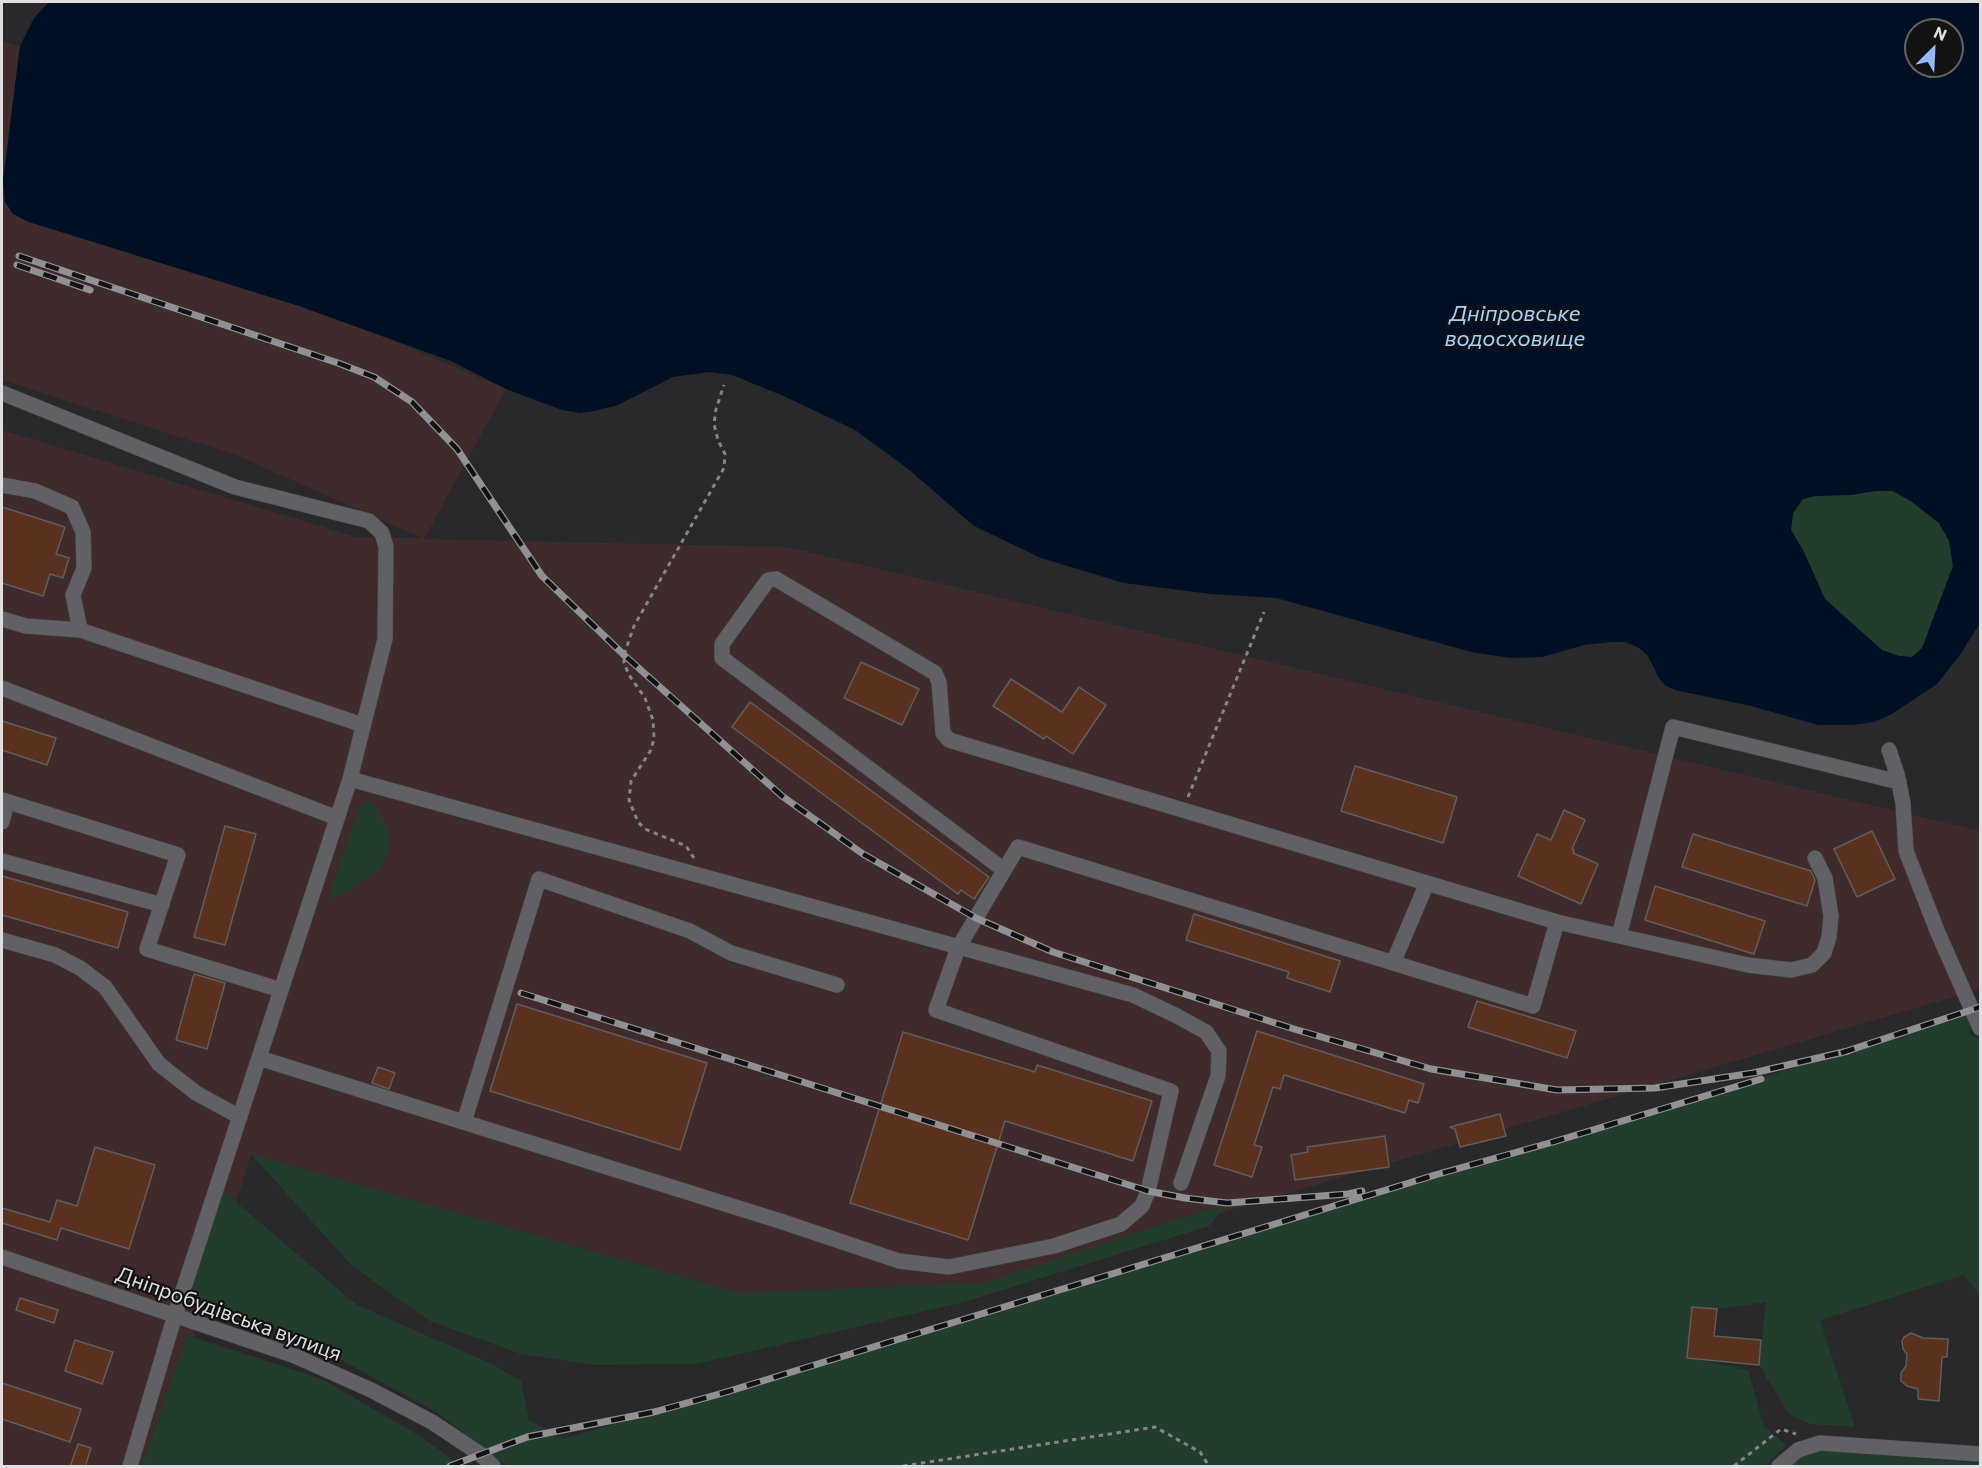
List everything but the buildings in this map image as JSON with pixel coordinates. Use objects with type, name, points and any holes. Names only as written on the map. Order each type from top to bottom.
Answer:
[{"type":"street","points":[[2,393],[235,487],[369,521],[382,533],[386,547],[385,639],[350,778],[175,1315],[130,1467]]},
{"type":"street","points":[[2,485],[35,491],[72,507],[83,531],[84,568],[73,595],[80,630]]},
{"type":"street","points":[[1004,870],[722,658],[722,644],[768,580],[776,579],[935,673],[939,682],[943,733],[949,740],[1557,922],[1748,965],[1791,970],[1812,965],[1824,953],[1832,916],[1825,878],[1815,858]]},
{"type":"street","points":[[2,619],[26,626],[80,630],[363,725]]},
{"type":"street","points":[[2,688],[337,818]]},
{"type":"street","points":[[1619,936],[1672,727],[1899,782]]},
{"type":"street","points":[[1889,750],[1903,803],[1906,851],[1938,933],[1980,1028]]},
{"type":"street","points":[[350,778],[1133,995],[1206,1032],[1219,1051],[1218,1076],[1181,1183]]},
{"type":"street","points":[[2,822],[4,801],[178,855],[147,949],[281,990]]},
{"type":"street","points":[[259,1058],[783,1222],[899,1261],[949,1267],[1054,1246],[1121,1224],[1142,1206],[1148,1191],[1171,1090],[936,1010],[958,948],[1018,847],[1533,1006],[1557,922]]},
{"type":"street","points":[[2,861],[162,905]]},
{"type":"street","points":[[464,1122],[539,879],[690,931],[731,953],[837,985]]},
{"type":"street","points":[[1393,963],[1426,883]]},
{"type":"street","points":[[2,940],[55,955],[80,968],[105,987],[159,1064],[196,1093],[240,1117]]},
{"type":"street","name":"Дніпробудівська вулиця","points":[[2,1257],[295,1356],[371,1390],[432,1422],[480,1454],[493,1467]]},
{"type":"street","points":[[1779,1467],[1798,1450],[1820,1443],[1980,1454]]},
{"type":"path","points":[[694,874],[694,858],[686,846],[645,829],[638,822],[629,800],[631,781],[651,750],[654,738],[653,720],[645,698],[629,675],[624,663],[624,655],[634,626],[724,468],[725,454],[714,424],[724,385]]},
{"type":"path","points":[[1183,810],[1264,612]]},
{"type":"path","points":[[903,1467],[1155,1427],[1200,1452],[1209,1467]]},
{"type":"path","points":[[1734,1467],[1781,1429],[1820,1443]]},
{"type":"shaded area","points":[[2,41],[20,46],[2,193]]},
{"type":"shaded area","points":[[2,193],[13,214],[29,222],[299,306],[382,336],[506,389],[424,539],[787,547],[1980,831],[1980,989],[983,1283],[740,1293],[251,1155],[152,1466],[2,1466],[2,430],[356,537],[422,538],[236,455],[2,380]]},
{"type":"green space","points":[[1893,491],[1912,502],[1939,523],[1949,541],[1953,566],[1922,648],[1912,657],[1899,656],[1882,650],[1825,599],[1803,550],[1791,530],[1793,513],[1803,499]]},
{"type":"green space","points":[[370,802],[384,820],[389,835],[390,844],[384,862],[378,870],[341,895],[334,898],[329,897],[362,803]]},
{"type":"green space","points":[[1971,1010],[1969,1034],[1980,1040],[1980,1296],[1964,1275],[1820,1320],[1855,1427],[1810,1424],[1789,1414],[1759,1365],[1766,1302],[1717,1309],[1692,1307],[1687,1358],[1748,1370],[1764,1427],[1787,1445],[1764,1466],[507,1466],[438,1413],[307,1341],[182,1293],[217,1186],[357,1305],[492,1364],[521,1381],[529,1420],[563,1439],[723,1393],[1765,1077]]},
{"type":"green space","points":[[251,1154],[740,1293],[983,1283],[1227,1203],[1209,1226],[964,1302],[696,1364],[595,1365],[521,1354],[430,1321],[352,1266]]},
{"type":"green space","points":[[187,1335],[324,1380],[418,1435],[462,1466],[142,1466]]},
{"type":"green space","points":[[1820,1447],[1851,1453],[1980,1463],[1980,1466],[1788,1466],[1801,1455]]},
{"type":"water","name":"Дніпровське водосховище","points":[[49,2],[1980,2],[1980,623],[1960,655],[1937,684],[1892,714],[1874,722],[1852,725],[1818,725],[1751,706],[1675,690],[1665,685],[1659,678],[1648,656],[1639,648],[1625,642],[1584,645],[1542,657],[1510,658],[1471,652],[1276,598],[1211,594],[1124,583],[1041,558],[974,526],[907,468],[855,430],[786,397],[732,375],[709,372],[673,377],[618,405],[580,413],[562,410],[506,389],[451,361],[299,306],[29,222],[13,214],[5,202],[3,181],[20,46],[34,18]],"holes":[[[1893,491],[1912,502],[1939,523],[1949,541],[1953,566],[1922,648],[1912,657],[1899,656],[1882,650],[1825,599],[1803,550],[1791,530],[1793,513],[1803,499],[1815,496]]]},
{"type":"railway","points":[[19,256],[338,363],[374,377],[412,402],[457,449],[542,576],[624,655],[782,796],[863,854],[976,918],[1053,952],[1294,1029],[1431,1069],[1557,1090],[1655,1088],[1753,1073],[1848,1051]]},
{"type":"railway","points":[[17,265],[90,290]]},
{"type":"railway","points":[[521,993],[1148,1191],[1227,1203],[1362,1191]]},
{"type":"railway","points":[[1841,1053],[1980,1007]]},
{"type":"railway","points":[[450,1466],[527,1437],[654,1412],[723,1393],[1435,1175],[1761,1079]]}]
